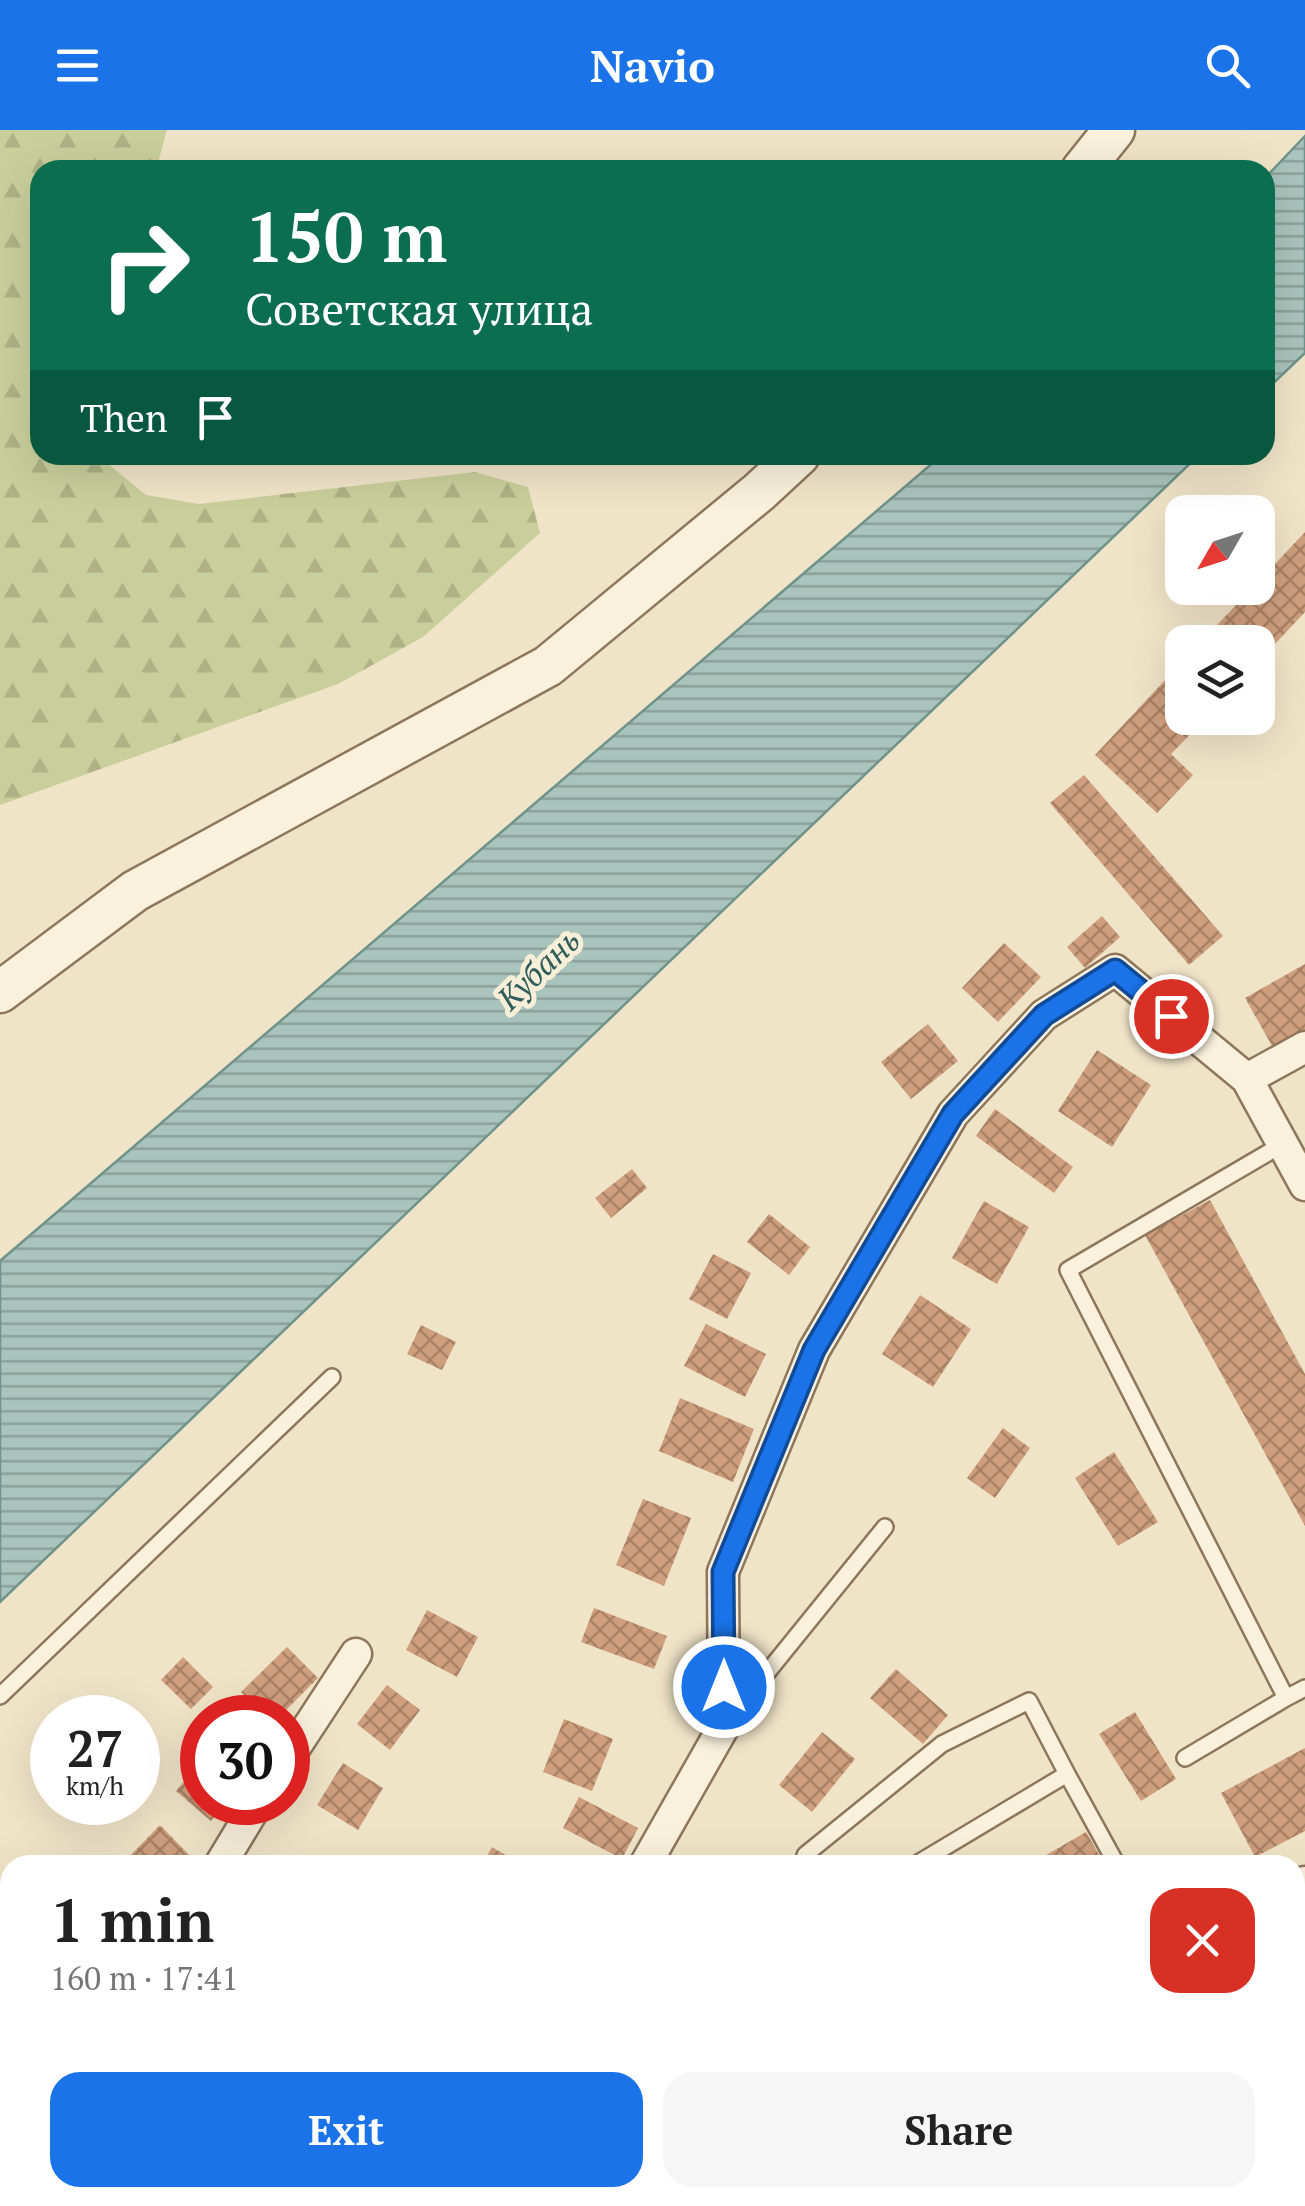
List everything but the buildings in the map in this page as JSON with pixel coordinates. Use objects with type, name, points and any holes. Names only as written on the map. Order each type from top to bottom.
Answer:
[{"type":"street","points":[[1090,160],[1114,130]]},
{"type":"street","points":[[0,992],[136,892],[548,666],[787,465]]},
{"type":"street","points":[[652,1855],[724,1726],[723,1572],[814,1350],[953,1114],[1044,1015],[1115,970],[1247,1079],[1305,1185]]},
{"type":"street","points":[[1247,1079],[1305,1047]]},
{"type":"street","points":[[310,1724],[356,1654]]},
{"type":"street","points":[[226,1855],[244,1825]]},
{"type":"lane","points":[[1283,1144],[1068,1270],[1286,1698]]},
{"type":"lane","points":[[0,1696],[332,1377]]},
{"type":"lane","points":[[724,1726],[886,1527]]},
{"type":"lane","points":[[1185,1758],[1305,1688]]},
{"type":"lane","points":[[805,1855],[942,1744],[1029,1700],[1112,1855]]},
{"type":"lane","points":[[932,1855],[1067,1774]]},
{"type":"green space","points":[[0,130],[167,130],[159,160],[30,160],[30,465],[109,465],[146,495],[199,504],[475,472],[528,487],[540,533],[423,637],[338,684],[0,805]]},
{"type":"water","points":[[1305,136],[1305,353],[1275,382],[1275,168]]},
{"type":"water","name":"Кубань","points":[[930,465],[1189,465],[0,1602],[0,1261]]},
{"type":"route","points":[[724,1687],[723,1572],[814,1350],[953,1114],[1044,1015],[1115,970],[1171,1016]]}]
